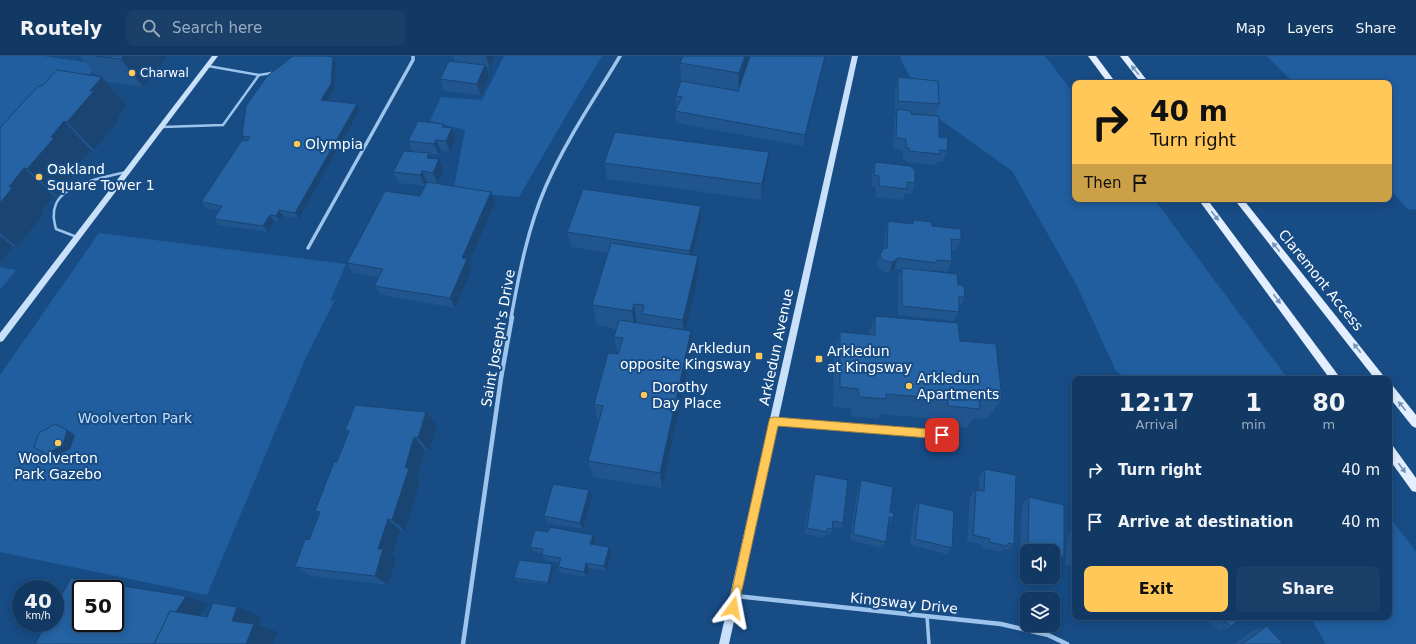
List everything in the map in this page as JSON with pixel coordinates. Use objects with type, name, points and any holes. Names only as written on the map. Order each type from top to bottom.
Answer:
[{"type":"main road","points":[[0,339],[215,56]]},
{"type":"main road","name":"Arkledun Avenue","points":[[724,644],[736,596],[855,56]]},
{"type":"main road","points":[[1092,56],[1110,80]]},
{"type":"main road","points":[[1124,56],[1143,80]]},
{"type":"main road","points":[[1204,202],[1334,376]]},
{"type":"main road","name":"Claremont Access","points":[[1240,202],[1379,376]]},
{"type":"main road","points":[[1392,393],[1416,423]]},
{"type":"main road","points":[[1392,454],[1416,487]]},
{"type":"street","points":[[308,248],[413,60],[413,56]]},
{"type":"street","name":"Saint Joseph's Drive","points":[[463,644],[503,370],[517,286],[530,233],[546,186],[576,129],[620,56]]},
{"type":"street","name":"Kingsway Drive","points":[[736,596],[1001,624],[1048,635],[1067,644]]},
{"type":"lane","points":[[208,66],[259,75],[271,74],[276,70]]},
{"type":"lane","points":[[162,127],[223,125],[259,75]]},
{"type":"lane","points":[[76,237],[56,229],[52,214],[60,199],[71,188],[84,182],[127,172]]},
{"type":"lane","points":[[774,421],[942,435]]},
{"type":"lane","points":[[928,616],[929,644]]},
{"type":"green space","points":[[0,56],[43,56],[98,64],[0,181]]},
{"type":"green space","points":[[504,56],[602,56],[519,197],[453,192],[465,130],[430,121],[441,97],[482,100]]},
{"type":"green space","points":[[901,56],[1045,56],[1072,91],[1072,202],[1156,202],[1286,376],[1122,376],[1116,371],[1076,284],[1012,171],[927,110],[900,58]]},
{"type":"green space","points":[[1267,56],[1416,56],[1416,210],[1407,209],[1392,192],[1392,80],[1291,80]]},
{"type":"green space","name":"Woolverton Park","points":[[99,233],[346,264],[330,301],[335,300],[307,355],[207,595],[0,552],[0,375]]},
{"type":"green space","points":[[0,267],[16,270],[0,290]]},
{"type":"green space","points":[[1392,520],[1416,552],[1416,644],[1326,644],[1312,620],[1392,620]]},
{"type":"building","points":[[96,56],[124,56],[121,59]]},
{"type":"building","name":"Olympia","points":[[293,56],[333,57],[331,84],[321,100],[357,104],[295,213],[279,210],[276,216],[270,215],[263,226],[214,219],[222,206],[201,202],[242,140],[247,141],[250,137],[242,136],[246,106],[267,76]]},
{"type":"building","points":[[683,56],[745,56],[739,73],[680,63]]},
{"type":"building","points":[[750,56],[825,56],[805,135],[675,111],[682,97],[676,96],[681,81],[738,91]]},
{"type":"building","points":[[449,61],[485,65],[477,84],[440,79]]},
{"type":"building","points":[[57,70],[102,77],[90,91],[94,91],[67,122],[64,121],[51,137],[54,138],[27,169],[24,168],[9,187],[13,187],[0,203],[0,128],[38,86],[42,86]]},
{"type":"building","points":[[898,77],[938,81],[939,104],[898,101]]},
{"type":"building","points":[[897,109],[911,111],[911,114],[939,116],[939,137],[948,138],[947,151],[940,150],[940,154],[909,151],[909,148],[906,148],[906,139],[896,138]]},
{"type":"building","points":[[418,121],[443,124],[442,127],[452,128],[446,141],[436,140],[434,144],[408,141]]},
{"type":"building","points":[[615,132],[769,152],[762,184],[604,163]]},
{"type":"building","points":[[404,151],[429,153],[427,158],[439,159],[433,173],[422,171],[420,175],[393,172]]},
{"type":"building","points":[[875,162],[910,166],[915,170],[915,183],[907,182],[907,189],[879,186],[879,176],[874,175]]},
{"type":"building","points":[[427,182],[491,192],[462,258],[467,259],[450,298],[374,286],[383,269],[347,263],[385,191],[420,196]]},
{"type":"building","points":[[583,189],[701,206],[690,251],[567,232]]},
{"type":"building","points":[[913,220],[932,222],[932,226],[961,229],[961,240],[951,239],[952,261],[937,260],[936,263],[898,258],[893,262],[888,262],[882,259],[880,255],[883,249],[887,248],[888,221],[913,224]]},
{"type":"building","points":[[611,243],[698,256],[683,320],[642,314],[644,305],[634,304],[632,311],[592,305]]},
{"type":"building","points":[[902,268],[957,274],[958,285],[964,285],[965,297],[959,297],[959,312],[902,306]]},
{"type":"building","name":"Arkledun Apartments","points":[[875,316],[958,323],[960,341],[996,344],[1002,399],[979,397],[980,409],[948,406],[948,399],[886,394],[886,399],[859,397],[858,389],[840,387],[840,332],[875,335]]},
{"type":"building","name":"Dorothy Day Place","points":[[619,320],[691,331],[660,473],[588,461],[603,406],[594,404],[608,353],[618,354],[623,338],[614,337]]},
{"type":"building","points":[[355,405],[426,412],[418,438],[414,437],[405,468],[409,468],[392,520],[388,519],[378,549],[383,549],[375,576],[295,567],[305,539],[309,540],[320,512],[315,511],[334,462],[337,462],[349,431],[345,430]]},
{"type":"building","points":[[55,424],[67,430],[63,445],[46,454],[34,447],[39,433]]},
{"type":"building","points":[[985,469],[1016,475],[1014,544],[1008,543],[1007,546],[989,542],[990,539],[973,535],[976,490],[984,491]]},
{"type":"building","points":[[815,474],[848,480],[843,523],[833,521],[832,529],[828,528],[827,532],[807,528]]},
{"type":"building","points":[[861,480],[893,487],[890,512],[894,513],[893,518],[889,517],[886,542],[853,534]]},
{"type":"building","points":[[553,484],[589,490],[580,523],[544,516]]},
{"type":"building","points":[[1029,497],[1064,505],[1064,557],[1060,556],[1060,544],[1028,544]]},
{"type":"building","points":[[919,503],[954,511],[952,548],[915,539]]},
{"type":"building","points":[[550,527],[593,535],[590,544],[609,547],[604,566],[586,563],[584,572],[558,567],[561,558],[542,555],[543,549],[530,547],[535,530],[548,532]]},
{"type":"building","points":[[519,560],[552,564],[548,583],[514,578]]},
{"type":"building","points":[[71,578],[84,580],[72,580],[72,632],[124,632],[124,586],[186,596],[176,612],[170,611],[154,644],[35,644],[41,632],[64,632],[64,591]]},
{"type":"building","points":[[213,603],[237,607],[232,621],[254,624],[246,644],[154,644],[170,611],[207,617]]},
{"type":"building","points":[[1224,620],[1237,620],[1232,627]]},
{"type":"building","points":[[1267,626],[1283,644],[1242,644]]},
{"type":"place","name":"Charwal","points":[[132,73]]},
{"type":"place","name":"Olympia","points":[[297,144]]},
{"type":"place","name":"Oakland Square Tower 1","points":[[39,177]]},
{"type":"place","name":"Arkledun opposite Kingsway","points":[[759,356]]},
{"type":"place","name":"Arkledun at Kingsway","points":[[819,359]]},
{"type":"place","name":"Arkledun Apartments","points":[[909,386]]},
{"type":"place","name":"Dorothy Day Place","points":[[644,395]]},
{"type":"place","name":"Woolverton Park Gazebo","points":[[58,443]]},
{"type":"route","points":[[733,608],[774,421],[942,435]]}]
